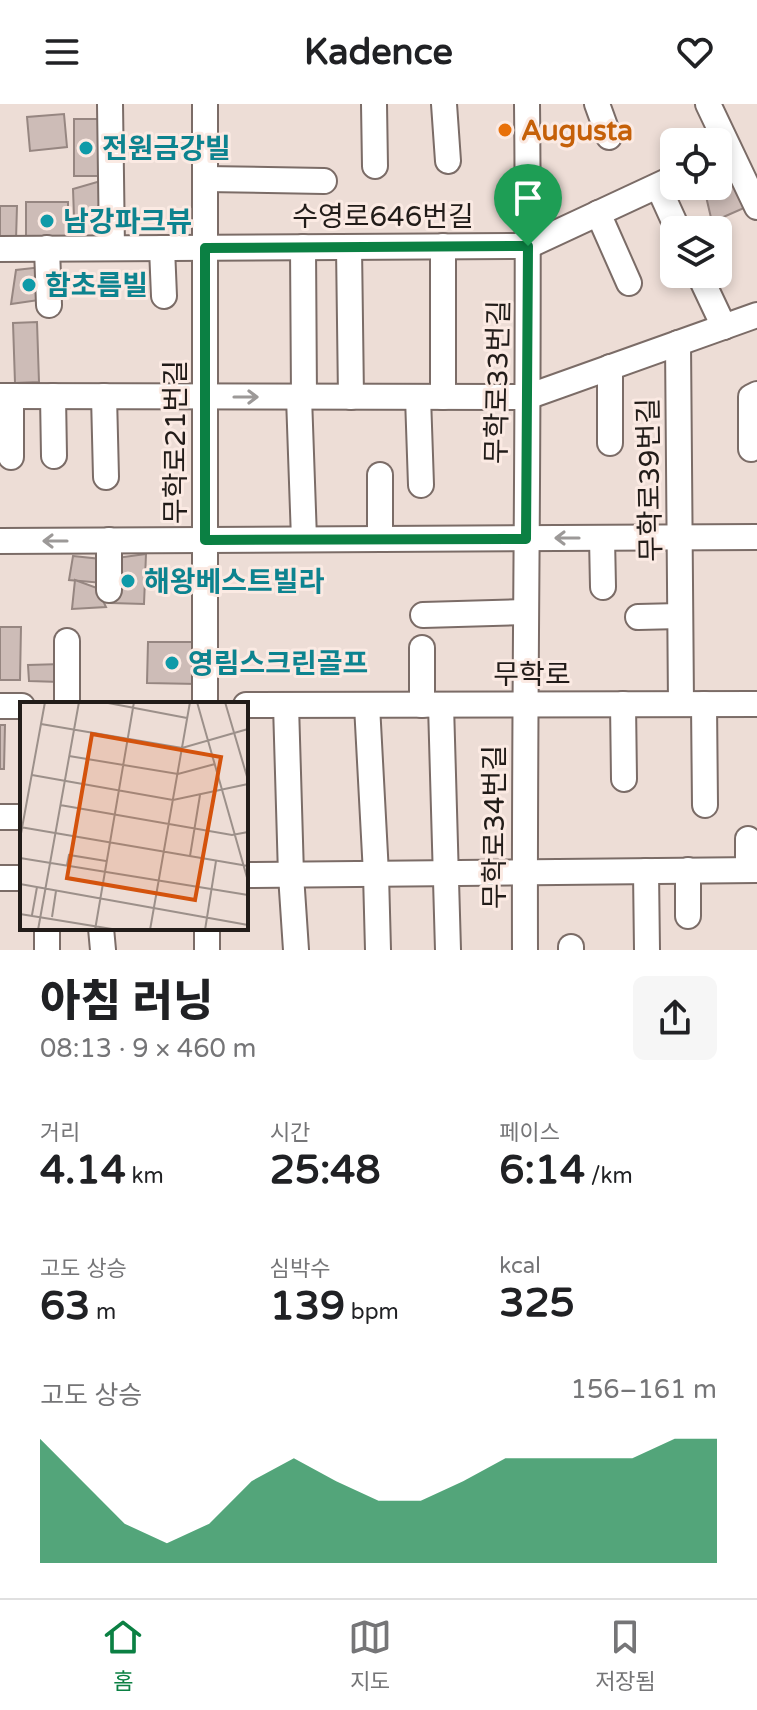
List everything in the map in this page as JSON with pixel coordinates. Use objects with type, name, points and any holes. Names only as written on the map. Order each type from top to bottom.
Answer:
[{"type":"street","points":[[110,104],[112,248]]},
{"type":"street","name":"무학로21번길","points":[[205,104],[205,702]]},
{"type":"street","points":[[374,104],[375,166]]},
{"type":"street","points":[[444,104],[448,161]]},
{"type":"street","name":"무학로33번길","points":[[524,705],[527,104]]},
{"type":"street","points":[[597,104],[609,137]]},
{"type":"street","points":[[708,104],[716,128]]},
{"type":"street","points":[[732,168],[757,207]]},
{"type":"street","points":[[205,179],[324,181]]},
{"type":"street","name":"수영로646번길","points":[[0,249],[528,246],[660,185]]},
{"type":"street","points":[[598,213],[629,283]]},
{"type":"street","points":[[443,246],[443,397]]},
{"type":"street","points":[[303,247],[304,539]]},
{"type":"street","points":[[349,247],[351,397]]},
{"type":"street","points":[[47,248],[49,305]]},
{"type":"street","points":[[162,248],[164,296]]},
{"type":"street","points":[[706,288],[724,327]]},
{"type":"street","points":[[11,457],[5,396],[527,397],[757,315]]},
{"type":"street","name":"무학로39번길","points":[[678,343],[680,616],[693,704]]},
{"type":"street","points":[[610,367],[610,443]]},
{"type":"street","points":[[751,449],[751,397],[757,394]]},
{"type":"street","points":[[53,396],[54,456]]},
{"type":"street","points":[[104,396],[106,477]]},
{"type":"street","points":[[418,397],[421,485]]},
{"type":"street","points":[[380,475],[380,539]]},
{"type":"street","points":[[0,541],[757,537]]},
{"type":"street","points":[[602,538],[603,587]]},
{"type":"street","points":[[109,540],[109,590]]},
{"type":"street","points":[[423,615],[525,612]]},
{"type":"street","points":[[638,617],[680,616]]},
{"type":"street","points":[[67,641],[67,702]]},
{"type":"street","points":[[422,648],[432,705],[446,873],[448,950]]},
{"type":"street","points":[[623,704],[624,779]]},
{"type":"street","points":[[693,704],[705,805]]},
{"type":"street","name":"무학로","points":[[248,705],[757,704]]},
{"type":"street","points":[[286,705],[296,950]]},
{"type":"street","points":[[367,705],[378,950]]},
{"type":"street","name":"무학로34번길","points":[[524,705],[525,950]]},
{"type":"street","points":[[248,875],[753,870],[748,839]]},
{"type":"street","points":[[688,870],[688,916]]},
{"type":"street","points":[[646,871],[647,950]]},
{"type":"street","points":[[101,930],[103,950]]},
{"type":"building","points":[[64,114],[67,147],[30,151],[27,117]]},
{"type":"building","name":"전원금강빌","points":[[74,119],[98,119],[98,176],[74,176]]},
{"type":"building","points":[[104,180],[106,196],[93,213],[74,217],[73,189]]},
{"type":"building","points":[[732,181],[744,208],[726,216],[711,216],[707,200],[732,200]]},
{"type":"building","name":"남강파크뷰","points":[[26,202],[68,202],[68,242],[26,241]]},
{"type":"building","points":[[0,206],[17,206],[16,240],[0,240]]},
{"type":"building","name":"함초름빌","points":[[42,267],[46,299],[11,304],[16,270]]},
{"type":"building","points":[[37,322],[39,382],[15,383],[13,323]]},
{"type":"building","name":"해왕베스트빌라","points":[[146,554],[144,604],[111,603],[109,559]]},
{"type":"building","points":[[73,556],[101,559],[103,583],[69,580]]},
{"type":"building","points":[[75,580],[97,588],[106,607],[72,609]]},
{"type":"building","points":[[0,627],[21,627],[20,680],[0,680]]},
{"type":"building","name":"영림스크린골프","points":[[148,642],[197,642],[197,684],[147,683]]},
{"type":"building","points":[[62,664],[60,682],[29,681],[28,665]]},
{"type":"building","points":[[0,725],[5,725],[4,769],[0,769]]},
{"type":"place","name":"Augusta","points":[[505,130]]},
{"type":"place","name":"전원금강빌","points":[[86,148]]},
{"type":"place","name":"남강파크뷰","points":[[47,221]]},
{"type":"place","name":"함초름빌","points":[[29,285]]},
{"type":"place","name":"해왕베스트빌라","points":[[128,581]]},
{"type":"place","name":"영림스크린골프","points":[[172,663]]},
{"type":"route","points":[[528,246],[526,539],[205,540],[205,248],[528,246]]}]
